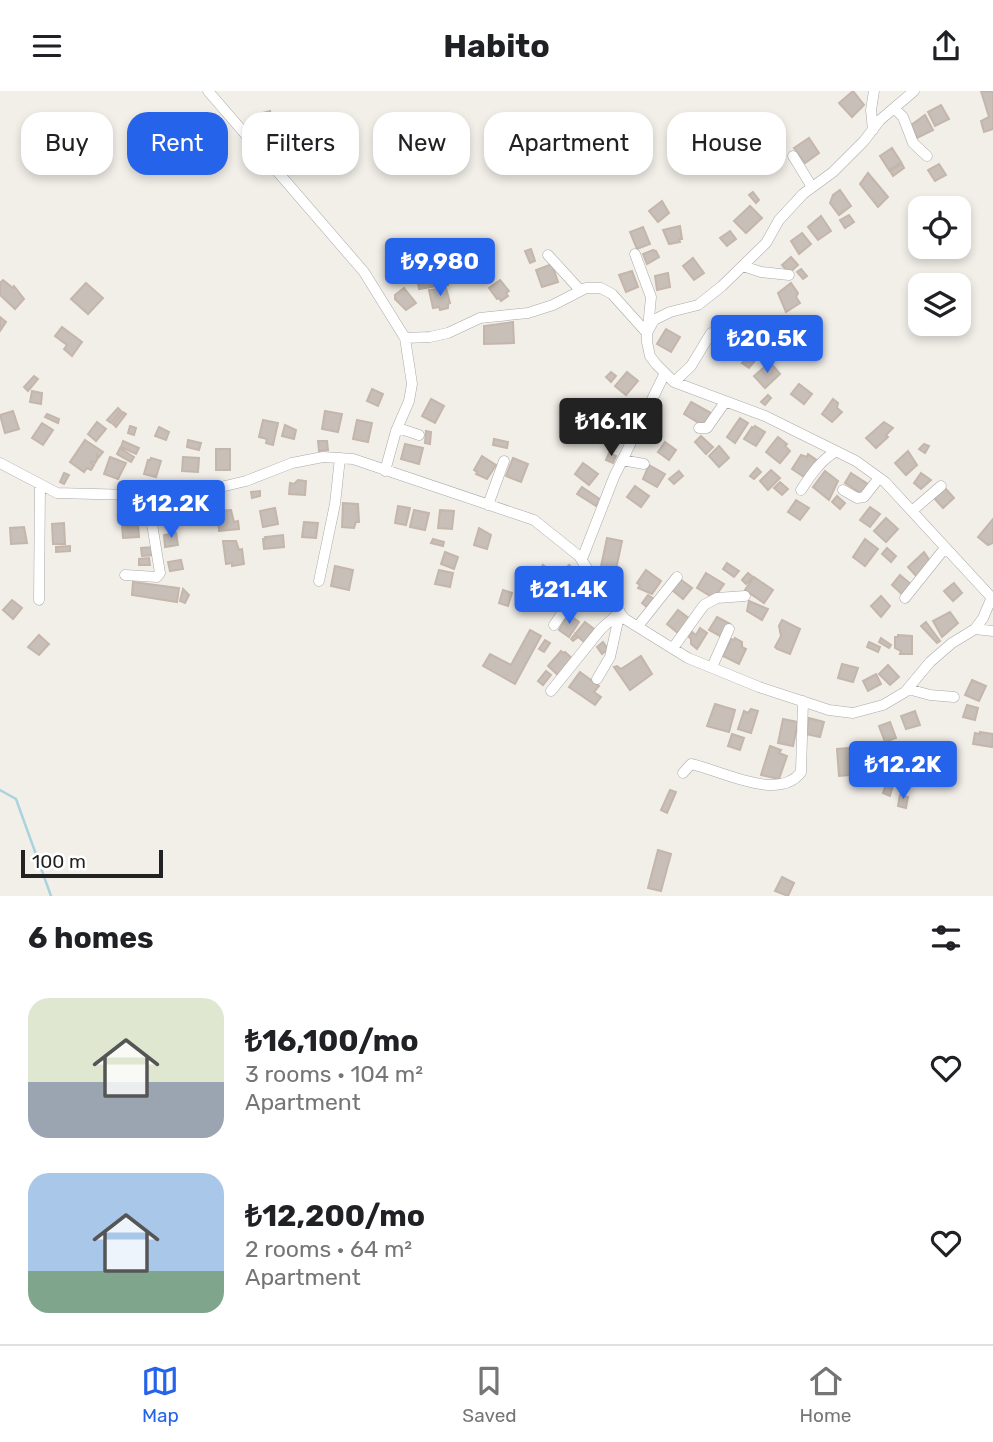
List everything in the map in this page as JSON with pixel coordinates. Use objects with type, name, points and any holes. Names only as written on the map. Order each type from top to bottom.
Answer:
[{"type":"street","points":[[208,91],[364,272],[405,338],[412,384],[409,401],[385,471]]},
{"type":"street","points":[[873,130],[871,110],[874,91]]},
{"type":"street","points":[[647,333],[654,320],[670,312],[698,305],[722,286],[766,243],[779,220],[812,187],[833,172],[894,108],[914,91]]},
{"type":"street","points":[[894,108],[903,117],[913,143],[927,156]]},
{"type":"street","points":[[793,156],[812,187]]},
{"type":"street","points":[[0,463],[57,493],[143,494],[204,491],[246,481],[292,463],[323,457],[353,459],[534,520],[582,559],[604,595],[620,612],[688,658],[829,710],[853,713],[883,705],[908,689],[930,662],[952,643],[975,629],[992,598],[912,511],[879,478],[856,461],[765,416],[674,382],[650,356],[647,333],[651,297],[635,254]]},
{"type":"street","points":[[548,255],[580,290]]},
{"type":"street","points":[[743,266],[761,272],[789,275]]},
{"type":"street","points":[[405,338],[448,333],[480,318],[528,313],[553,305],[580,290],[601,288],[612,294],[647,333]]},
{"type":"street","points":[[674,382],[691,366],[711,333]]},
{"type":"street","points":[[582,559],[622,460],[665,373]]},
{"type":"street","points":[[699,428],[707,428],[725,402]]},
{"type":"street","points":[[398,428],[419,435]]},
{"type":"street","points":[[801,490],[813,471],[835,451]]},
{"type":"street","points":[[319,581],[333,516],[340,458]]},
{"type":"street","points":[[622,460],[644,464]]},
{"type":"street","points":[[488,505],[505,461]]},
{"type":"street","points":[[843,490],[857,498],[864,497],[879,478]]},
{"type":"street","points":[[39,600],[40,485]]},
{"type":"street","points":[[912,511],[941,486]]},
{"type":"street","points":[[125,575],[157,577],[160,573],[152,524],[143,494]]},
{"type":"street","points":[[905,598],[945,548]]},
{"type":"street","points":[[554,625],[591,575]]},
{"type":"street","points":[[638,626],[677,577]]},
{"type":"street","points":[[673,649],[704,605],[717,599],[745,596]]},
{"type":"street","points":[[597,679],[610,657],[620,612]]},
{"type":"street","points":[[551,691],[601,629],[620,612]]},
{"type":"street","points":[[712,667],[729,629]]},
{"type":"street","points":[[975,629],[993,631]]},
{"type":"street","points":[[908,689],[954,697]]},
{"type":"street","points":[[683,773],[691,764],[756,783],[783,783],[796,779],[801,772],[803,701]]},
{"type":"building","points":[[853,91],[864,105],[852,117],[839,103]]},
{"type":"building","points":[[981,91],[993,92],[993,129],[984,132],[981,121],[989,117]]},
{"type":"building","points":[[941,105],[949,119],[935,126],[928,112]]},
{"type":"building","points":[[925,115],[933,130],[917,138],[911,125]]},
{"type":"building","points":[[809,138],[819,153],[805,163],[794,148]]},
{"type":"building","points":[[892,148],[901,162],[889,170],[880,156]]},
{"type":"building","points":[[902,164],[904,168],[893,176],[890,171]]},
{"type":"building","points":[[939,164],[946,175],[935,181],[928,170]]},
{"type":"building","points":[[868,173],[888,197],[878,207],[860,184]]},
{"type":"building","points":[[840,190],[851,206],[839,215],[830,203],[833,195]]},
{"type":"building","points":[[753,192],[759,200],[756,203],[749,195]]},
{"type":"building","points":[[662,201],[669,213],[658,222],[649,211]]},
{"type":"building","points":[[750,206],[762,218],[746,233],[734,221]]},
{"type":"building","points":[[849,215],[854,222],[845,228],[840,220]]},
{"type":"building","points":[[821,216],[831,231],[818,240],[808,227]]},
{"type":"building","points":[[680,226],[682,239],[669,244],[663,230]]},
{"type":"building","points":[[643,227],[650,244],[637,249],[630,232]]},
{"type":"building","points":[[730,231],[736,239],[727,246],[720,238]]},
{"type":"building","points":[[802,233],[811,244],[799,254],[791,241]]},
{"type":"building","points":[[531,249],[535,261],[530,263],[525,251]]},
{"type":"building","points":[[653,250],[659,257],[647,264],[643,254]]},
{"type":"building","points":[[791,257],[798,265],[789,273],[782,265]]},
{"type":"building","points":[[693,258],[704,273],[694,280],[683,266]]},
{"type":"building","points":[[552,264],[558,282],[542,287],[536,270]]},
{"type":"building","points":[[801,269],[807,276],[803,279],[797,272]]},
{"type":"building","points":[[632,271],[638,287],[626,292],[619,275]]},
{"type":"building","points":[[668,273],[670,287],[657,290],[655,276]]},
{"type":"building","points":[[436,279],[437,286],[419,289],[418,283]]},
{"type":"building","points":[[439,279],[448,279],[448,285],[439,285]]},
{"type":"building","points":[[3,280],[13,288],[14,286],[24,299],[15,309],[0,295],[0,283]]},
{"type":"building","points":[[500,280],[509,291],[506,293],[508,296],[501,301],[489,288]]},
{"type":"building","points":[[86,283],[103,298],[88,314],[71,299]]},
{"type":"building","points":[[791,283],[798,293],[796,297],[800,303],[786,312],[778,293]]},
{"type":"building","points":[[404,288],[416,303],[406,310],[395,299],[395,295]]},
{"type":"building","points":[[446,288],[450,303],[448,308],[433,308],[429,290]]},
{"type":"building","points":[[0,317],[6,322],[0,331]]},
{"type":"building","points":[[513,322],[514,343],[484,344],[484,326]]},
{"type":"building","points":[[62,327],[82,342],[72,356],[64,349],[67,345],[55,336]]},
{"type":"building","points":[[666,329],[680,337],[671,352],[657,344]]},
{"type":"building","points":[[752,351],[758,357],[749,368],[742,363]]},
{"type":"building","points":[[770,362],[780,374],[765,388],[754,376]]},
{"type":"building","points":[[611,372],[616,376],[611,382],[606,377]]},
{"type":"building","points":[[627,372],[638,381],[626,395],[615,386]]},
{"type":"building","points":[[34,376],[38,379],[28,391],[24,387]]},
{"type":"building","points":[[799,384],[812,394],[804,404],[791,394]]},
{"type":"building","points":[[372,389],[383,394],[378,406],[367,401]]},
{"type":"building","points":[[32,391],[42,393],[41,404],[30,402]]},
{"type":"building","points":[[768,395],[771,398],[765,405],[761,402]]},
{"type":"building","points":[[431,399],[444,406],[435,423],[422,416]]},
{"type":"building","points":[[833,399],[842,412],[832,422],[822,414]]},
{"type":"building","points":[[691,402],[711,413],[704,426],[684,414]]},
{"type":"building","points":[[118,408],[121,411],[111,423],[107,420]]},
{"type":"building","points":[[13,411],[19,429],[5,433],[0,415]]},
{"type":"building","points":[[325,411],[342,414],[338,432],[322,429]]},
{"type":"building","points":[[123,412],[126,414],[116,427],[113,424]]},
{"type":"building","points":[[47,414],[59,419],[58,423],[45,417]]},
{"type":"building","points":[[580,414],[592,425],[587,431],[574,421]]},
{"type":"building","points":[[740,418],[748,423],[735,443],[727,437]]},
{"type":"building","points":[[263,420],[278,423],[273,445],[266,443],[267,439],[259,437]]},
{"type":"building","points":[[357,420],[372,423],[368,442],[353,439]]},
{"type":"building","points":[[97,422],[106,429],[96,441],[88,434]]},
{"type":"building","points":[[884,422],[893,428],[876,448],[866,438]]},
{"type":"building","points":[[42,423],[53,430],[43,445],[32,438]]},
{"type":"building","points":[[604,423],[623,437],[614,448],[597,434]]},
{"type":"building","points":[[285,425],[296,430],[294,439],[282,436]]},
{"type":"building","points":[[130,426],[136,428],[134,435],[128,433]]},
{"type":"building","points":[[755,426],[765,432],[756,446],[744,439]]},
{"type":"building","points":[[159,427],[169,432],[166,440],[155,436]]},
{"type":"building","points":[[426,431],[431,432],[430,444],[425,443]]},
{"type":"building","points":[[701,436],[713,447],[706,454],[695,442]]},
{"type":"building","points":[[778,437],[787,444],[785,446],[790,451],[780,463],[766,452]]},
{"type":"building","points":[[494,439],[508,442],[507,448],[493,445]]},
{"type":"building","points":[[85,440],[103,452],[99,457],[96,454],[98,458],[95,463],[92,461],[94,465],[91,470],[87,468],[84,472],[70,462]]},
{"type":"building","points":[[188,440],[201,443],[199,450],[187,447]]},
{"type":"building","points":[[123,441],[139,448],[136,454],[121,447]]},
{"type":"building","points":[[318,441],[327,441],[328,450],[319,451]]},
{"type":"building","points":[[665,442],[676,450],[669,460],[658,452]]},
{"type":"building","points":[[405,444],[423,448],[419,464],[401,459]]},
{"type":"building","points":[[924,444],[929,446],[925,453],[919,449]]},
{"type":"building","points":[[719,446],[729,458],[719,467],[709,456]]},
{"type":"building","points":[[120,448],[134,457],[131,462],[117,454]]},
{"type":"building","points":[[216,449],[230,449],[230,470],[216,470]]},
{"type":"building","points":[[908,451],[917,465],[906,475],[895,463]]},
{"type":"building","points":[[609,453],[616,456],[613,463],[606,460]]},
{"type":"building","points":[[808,454],[818,461],[804,477],[792,469],[801,455],[807,457]]},
{"type":"building","points":[[482,456],[496,465],[487,479],[476,474],[474,470]]},
{"type":"building","points":[[110,457],[126,463],[118,479],[104,474]]},
{"type":"building","points":[[183,457],[199,458],[198,472],[182,471]]},
{"type":"building","points":[[151,458],[161,461],[156,477],[144,474]]},
{"type":"building","points":[[513,458],[528,464],[521,482],[506,476]]},
{"type":"building","points":[[583,463],[598,474],[589,485],[575,474]]},
{"type":"building","points":[[649,465],[665,474],[657,487],[643,479]]},
{"type":"building","points":[[757,468],[761,472],[754,479],[750,476]]},
{"type":"building","points":[[771,470],[780,478],[768,490],[760,481]]},
{"type":"building","points":[[679,471],[683,476],[674,484],[669,479]]},
{"type":"building","points":[[825,471],[838,481],[829,500],[813,487]]},
{"type":"building","points":[[64,473],[69,475],[64,484],[60,482]]},
{"type":"building","points":[[851,473],[868,484],[862,494],[845,483]]},
{"type":"building","points":[[921,473],[931,480],[921,489],[914,483]]},
{"type":"building","points":[[298,480],[306,481],[305,495],[289,494],[290,483],[294,484]]},
{"type":"building","points":[[780,482],[788,489],[782,495],[774,488]]},
{"type":"building","points":[[635,486],[649,496],[641,507],[627,497]]},
{"type":"building","points":[[582,487],[601,500],[596,506],[577,494]]},
{"type":"building","points":[[945,488],[954,498],[943,508],[934,498]]},
{"type":"building","points":[[260,491],[260,496],[252,498],[251,492]]},
{"type":"building","points":[[837,496],[845,503],[840,509],[832,502]]},
{"type":"building","points":[[796,500],[809,508],[800,520],[788,512]]},
{"type":"building","points":[[343,503],[358,504],[359,522],[356,522],[354,528],[342,527]]},
{"type":"building","points":[[398,506],[410,508],[406,525],[395,523]]},
{"type":"building","points":[[870,507],[880,514],[870,527],[860,520]]},
{"type":"building","points":[[275,508],[278,524],[263,527],[260,511]]},
{"type":"building","points":[[231,510],[234,522],[238,521],[239,529],[219,531],[217,511]]},
{"type":"building","points":[[414,510],[429,513],[425,530],[410,527]]},
{"type":"building","points":[[440,510],[454,511],[452,529],[438,528]]},
{"type":"building","points":[[205,514],[206,524],[200,524],[199,515]]},
{"type":"building","points":[[886,518],[898,529],[886,542],[874,531]]},
{"type":"building","points":[[993,519],[993,543],[988,545],[978,537]]},
{"type":"building","points":[[304,522],[318,523],[316,538],[302,537]]},
{"type":"building","points":[[64,523],[65,544],[53,544],[52,524]]},
{"type":"building","points":[[138,524],[139,537],[123,538],[122,525]]},
{"type":"building","points":[[24,527],[27,543],[11,544],[10,528]]},
{"type":"building","points":[[479,528],[491,535],[487,549],[474,545]]},
{"type":"building","points":[[176,533],[178,545],[165,547],[164,535]]},
{"type":"building","points":[[283,535],[284,547],[264,549],[265,537]]},
{"type":"building","points":[[607,538],[622,541],[615,574],[600,571]]},
{"type":"building","points":[[433,539],[444,542],[443,546],[431,543]]},
{"type":"building","points":[[865,539],[878,549],[865,566],[853,557]]},
{"type":"building","points":[[223,541],[236,541],[239,550],[242,549],[244,564],[226,564]]},
{"type":"building","points":[[70,546],[70,551],[56,552],[56,547]]},
{"type":"building","points":[[154,547],[155,555],[142,556],[141,548]]},
{"type":"building","points":[[887,548],[896,556],[891,562],[882,554]]},
{"type":"building","points":[[445,552],[458,557],[454,569],[441,564]]},
{"type":"building","points":[[924,552],[930,561],[917,577],[908,567]]},
{"type":"building","points":[[149,558],[150,565],[139,565],[139,559]]},
{"type":"building","points":[[181,560],[183,569],[170,571],[168,562]]},
{"type":"building","points":[[727,563],[739,571],[734,577],[723,569]]},
{"type":"building","points":[[543,565],[559,576],[550,591],[546,588],[543,592],[531,583]]},
{"type":"building","points":[[569,565],[577,573],[571,578],[562,572]]},
{"type":"building","points":[[335,566],[353,570],[349,590],[331,586]]},
{"type":"building","points":[[439,570],[453,573],[450,587],[435,584]]},
{"type":"building","points":[[646,570],[661,581],[652,594],[638,588],[640,585],[637,583]]},
{"type":"building","points":[[706,573],[724,584],[712,597],[697,588]]},
{"type":"building","points":[[748,573],[753,577],[746,584],[742,580]]},
{"type":"building","points":[[900,575],[912,585],[903,595],[892,585]]},
{"type":"building","points":[[754,577],[773,590],[764,603],[745,590]]},
{"type":"building","points":[[680,579],[692,588],[683,599],[672,590]]},
{"type":"building","points":[[133,582],[179,588],[177,602],[132,595]]},
{"type":"building","points":[[954,583],[962,593],[953,601],[944,591]]},
{"type":"building","points":[[563,584],[572,591],[560,608],[553,604],[556,600],[553,598]]},
{"type":"building","points":[[183,589],[189,595],[185,603],[180,601]]},
{"type":"building","points":[[503,590],[512,593],[508,606],[499,603]]},
{"type":"building","points":[[648,595],[654,599],[647,607],[642,603]]},
{"type":"building","points":[[881,596],[890,606],[881,617],[871,606]]},
{"type":"building","points":[[12,600],[22,608],[13,619],[3,610]]},
{"type":"building","points":[[749,601],[768,609],[762,620],[747,611]]},
{"type":"building","points":[[678,610],[690,619],[678,633],[667,624]]},
{"type":"building","points":[[950,612],[958,623],[942,637],[933,621]]},
{"type":"building","points":[[568,614],[579,622],[569,637],[559,630]]},
{"type":"building","points":[[717,617],[730,624],[723,636],[709,630]]},
{"type":"building","points":[[782,620],[800,629],[790,654],[775,647],[781,636],[779,626]]},
{"type":"building","points":[[585,622],[594,629],[584,642],[576,635],[577,638],[573,641],[571,639]]},
{"type":"building","points":[[926,622],[940,641],[937,643],[921,626]]},
{"type":"building","points":[[700,628],[707,633],[697,649],[691,644],[689,637],[692,632],[696,635]]},
{"type":"building","points":[[530,630],[541,636],[515,684],[483,666],[490,654],[511,665]]},
{"type":"building","points":[[39,635],[49,644],[39,655],[28,647]]},
{"type":"building","points":[[912,636],[912,654],[900,654],[901,651],[895,648],[895,637]]},
{"type":"building","points":[[881,638],[891,645],[889,648],[879,642]]},
{"type":"building","points":[[731,639],[742,642],[742,647],[746,649],[739,664],[723,656]]},
{"type":"building","points":[[545,640],[550,643],[544,652],[539,649]]},
{"type":"building","points":[[603,642],[608,649],[602,654],[597,647]]},
{"type":"building","points":[[869,642],[880,647],[878,652],[867,647]]},
{"type":"building","points":[[561,651],[574,660],[559,676],[548,666]]},
{"type":"building","points":[[641,656],[652,674],[630,690],[614,667],[621,669]]},
{"type":"building","points":[[842,664],[858,668],[853,682],[838,678]]},
{"type":"building","points":[[888,665],[899,677],[890,685],[879,674]]},
{"type":"building","points":[[546,671],[551,675],[543,685],[538,681]]},
{"type":"building","points":[[580,672],[599,686],[594,692],[601,697],[595,705],[569,687]]},
{"type":"building","points":[[876,674],[881,684],[868,691],[863,681]]},
{"type":"building","points":[[972,680],[986,686],[979,701],[965,695]]},
{"type":"building","points":[[715,704],[735,710],[729,732],[707,726]]},
{"type":"building","points":[[967,705],[978,708],[975,720],[963,717]]},
{"type":"building","points":[[751,709],[758,711],[751,733],[738,729],[744,711],[748,713]]},
{"type":"building","points":[[915,711],[920,725],[906,729],[901,716]]},
{"type":"building","points":[[809,718],[824,722],[820,737],[806,734]]},
{"type":"building","points":[[783,719],[798,722],[793,746],[778,743]]},
{"type":"building","points":[[890,722],[896,738],[885,742],[879,726]]},
{"type":"building","points":[[975,733],[993,734],[992,747],[973,744]]},
{"type":"building","points":[[732,734],[744,738],[740,750],[728,746]]},
{"type":"building","points":[[770,746],[781,750],[779,753],[787,756],[779,779],[761,775]]},
{"type":"building","points":[[861,747],[862,774],[839,776],[837,749]]},
{"type":"building","points":[[887,782],[893,785],[890,796],[883,793]]},
{"type":"building","points":[[670,790],[676,792],[667,813],[661,810]]},
{"type":"building","points":[[900,795],[908,797],[906,808],[898,806]]},
{"type":"building","points":[[658,850],[671,854],[661,891],[648,888]]},
{"type":"building","points":[[782,877],[794,883],[788,896],[775,891]]},
{"type":"waterway","points":[[0,790],[16,799],[51,896]]}]
